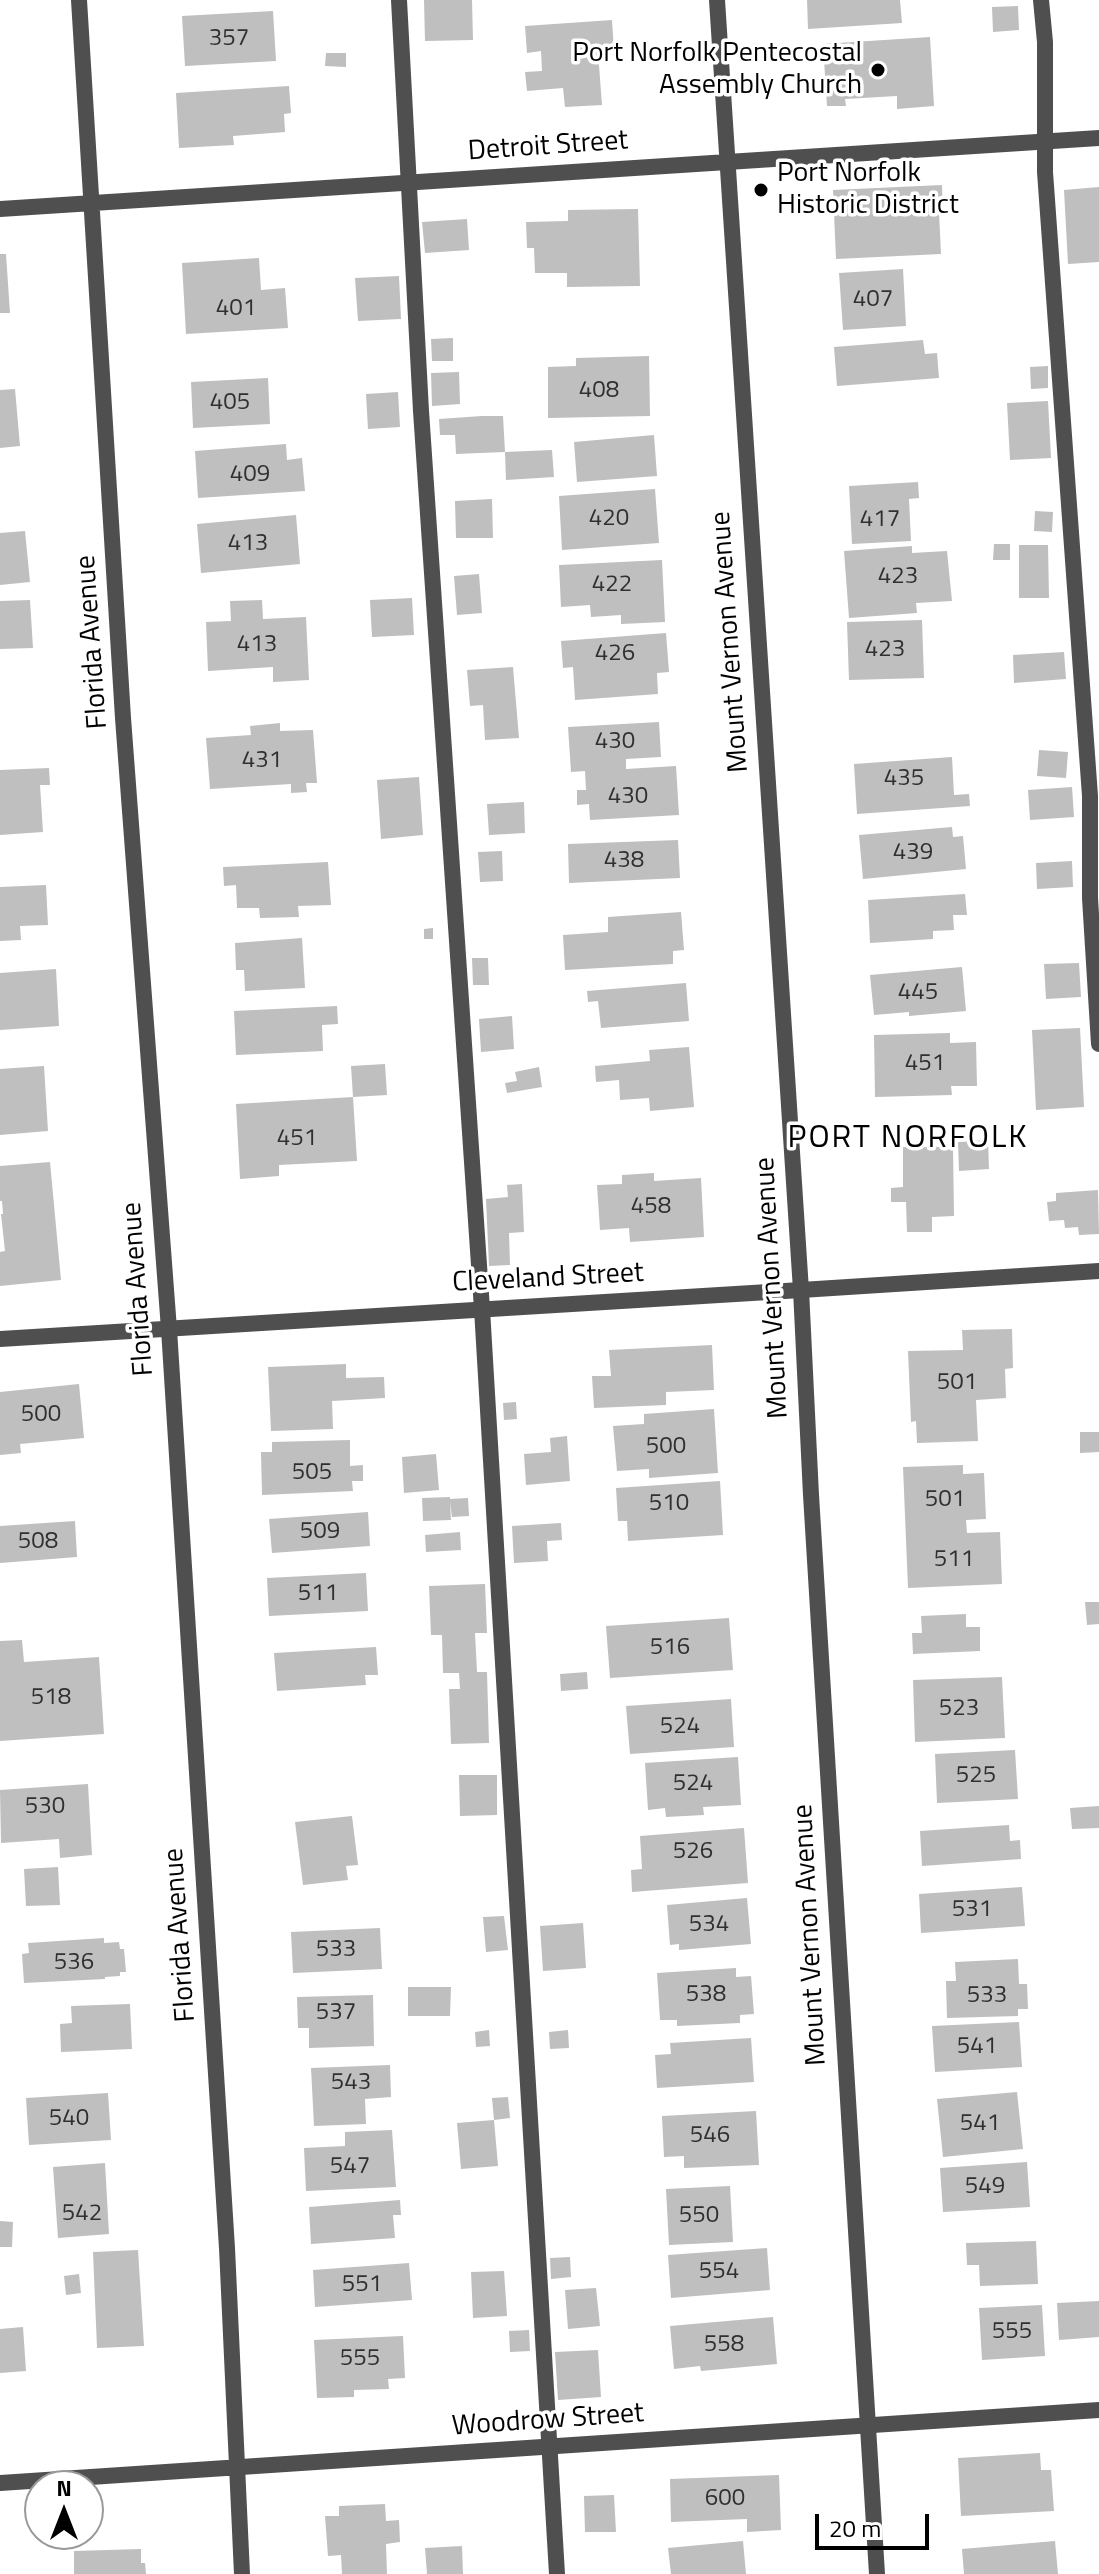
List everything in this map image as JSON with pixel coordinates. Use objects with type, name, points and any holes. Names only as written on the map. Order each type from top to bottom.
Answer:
[{"type":"street","name":"Florida Avenue","points":[[79,0],[123,718],[169,1329],[227,2248],[242,2574]]},
{"type":"street","points":[[399,0],[422,427],[482,1309],[557,2574]]},
{"type":"street","name":"Mount Vernon Avenue","points":[[717,0],[801,1290],[877,2574]]},
{"type":"street","points":[[1041,0],[1045,42],[1045,141],[1090,796],[1090,898],[1099,1044]]},
{"type":"street","name":"Detroit Street","points":[[0,209],[1099,138]]},
{"type":"street","name":"Cleveland Street","points":[[0,1339],[1099,1271]]},
{"type":"street","name":"Woodrow Street","points":[[0,2483],[1099,2410]]},
{"type":"building","points":[[424,0],[472,0],[473,40],[425,41]]},
{"type":"building","points":[[807,0],[900,0],[902,23],[808,29]]},
{"type":"building","points":[[1018,6],[1019,30],[993,32],[992,7]]},
{"type":"building","points":[[273,11],[276,61],[185,66],[182,16]]},
{"type":"building","points":[[612,20],[614,51],[598,52],[602,105],[565,107],[563,88],[527,91],[525,72],[542,71],[541,51],[527,53],[525,26]]},
{"type":"building","name":"Port Norfolk Pentecostal Assembly Church","points":[[930,37],[934,106],[897,109],[897,96],[845,99],[846,106],[827,106],[823,44]]},
{"type":"building","points":[[326,53],[346,53],[346,67],[325,66]]},
{"type":"building","points":[[289,86],[291,113],[284,114],[285,132],[233,136],[234,145],[179,148],[176,93]]},
{"type":"building","points":[[942,185],[943,212],[939,212],[941,254],[836,259],[833,190]]},
{"type":"building","points":[[1099,187],[1099,262],[1068,264],[1064,190]]},
{"type":"building","points":[[638,209],[640,286],[567,287],[567,273],[535,273],[534,248],[527,248],[526,222],[568,221],[568,210]]},
{"type":"building","points":[[467,219],[469,250],[425,253],[422,222]]},
{"type":"building","points":[[0,254],[6,254],[10,313],[0,313]]},
{"type":"building","points":[[259,258],[261,290],[285,288],[288,328],[186,334],[182,263]]},
{"type":"building","points":[[903,269],[906,326],[843,330],[839,273]]},
{"type":"building","points":[[399,276],[401,319],[358,321],[355,278]]},
{"type":"building","points":[[453,338],[453,361],[432,361],[431,339]]},
{"type":"building","points":[[923,340],[925,354],[937,353],[939,378],[837,386],[834,347]]},
{"type":"building","points":[[649,356],[650,416],[548,418],[548,367],[576,366],[576,358]]},
{"type":"building","points":[[1048,366],[1048,388],[1031,389],[1030,367]]},
{"type":"building","points":[[459,372],[460,404],[432,406],[431,373]]},
{"type":"building","points":[[268,378],[270,424],[193,428],[191,382]]},
{"type":"building","points":[[15,389],[20,446],[0,448],[0,390]]},
{"type":"building","points":[[398,392],[400,427],[368,429],[366,394]]},
{"type":"building","points":[[1048,401],[1051,458],[1010,460],[1007,403]]},
{"type":"building","points":[[503,416],[505,452],[456,454],[455,435],[440,435],[439,419]]},
{"type":"building","points":[[654,435],[657,476],[577,482],[574,442]]},
{"type":"building","points":[[286,444],[287,460],[302,458],[305,491],[198,498],[195,451]]},
{"type":"building","points":[[552,450],[554,477],[506,480],[505,452]]},
{"type":"building","points":[[918,482],[919,498],[909,499],[911,541],[852,544],[849,486]]},
{"type":"building","points":[[655,489],[659,543],[562,550],[559,496]]},
{"type":"building","points":[[492,499],[493,538],[456,538],[455,501]]},
{"type":"building","points":[[1035,511],[1053,512],[1052,532],[1034,531]]},
{"type":"building","points":[[296,515],[300,564],[201,573],[197,524]]},
{"type":"building","points":[[25,531],[30,582],[0,585],[0,533]]},
{"type":"building","points":[[994,544],[1010,544],[1010,560],[993,560]]},
{"type":"building","points":[[1019,545],[1048,545],[1049,598],[1019,598]]},
{"type":"building","points":[[912,546],[912,553],[947,551],[952,601],[916,603],[917,613],[849,618],[844,551]]},
{"type":"building","points":[[662,560],[665,622],[621,624],[621,615],[591,617],[590,605],[561,607],[559,565]]},
{"type":"building","points":[[479,574],[482,613],[457,615],[454,576]]},
{"type":"building","points":[[412,598],[414,635],[372,637],[370,600]]},
{"type":"building","points":[[30,600],[33,648],[0,649],[0,601]]},
{"type":"building","points":[[262,600],[263,619],[306,617],[309,680],[273,682],[273,667],[208,671],[206,622],[231,621],[230,601]]},
{"type":"building","points":[[922,620],[924,678],[849,680],[847,622]]},
{"type":"building","points":[[666,633],[669,672],[657,673],[658,694],[575,700],[573,667],[563,668],[561,641]]},
{"type":"building","points":[[1064,652],[1066,679],[1014,683],[1013,655]]},
{"type":"building","points":[[513,667],[519,738],[485,740],[483,705],[470,706],[467,670]]},
{"type":"building","points":[[659,722],[661,757],[626,759],[626,769],[676,766],[679,815],[590,820],[589,804],[577,805],[577,790],[586,790],[585,771],[571,772],[568,727]]},
{"type":"building","points":[[280,723],[280,731],[313,730],[317,783],[306,783],[307,792],[291,793],[291,784],[210,789],[206,738],[251,735],[250,726]]},
{"type":"building","points":[[1039,750],[1068,752],[1066,778],[1037,776]]},
{"type":"building","points":[[952,757],[954,795],[969,794],[970,806],[857,814],[854,764]]},
{"type":"building","points":[[49,768],[50,785],[40,785],[43,832],[0,835],[0,770]]},
{"type":"building","points":[[419,777],[423,835],[381,839],[377,780]]},
{"type":"building","points":[[1072,787],[1074,817],[1030,820],[1028,790]]},
{"type":"building","points":[[524,802],[525,833],[489,835],[487,804]]},
{"type":"building","points":[[952,827],[953,837],[963,836],[966,869],[863,879],[859,835]]},
{"type":"building","points":[[678,840],[680,878],[569,883],[568,844]]},
{"type":"building","points":[[502,851],[503,881],[480,882],[478,852]]},
{"type":"building","points":[[1072,861],[1073,887],[1037,889],[1036,863]]},
{"type":"building","points":[[328,862],[331,905],[298,906],[299,917],[260,918],[259,908],[237,908],[236,885],[224,886],[223,867]]},
{"type":"building","points":[[46,885],[48,925],[20,926],[21,940],[0,941],[0,887]]},
{"type":"building","points":[[965,894],[967,915],[953,915],[954,930],[933,931],[933,939],[870,943],[868,900]]},
{"type":"building","points":[[681,912],[684,950],[673,951],[673,964],[565,970],[563,935],[608,932],[608,917]]},
{"type":"building","points":[[433,928],[433,939],[424,939],[424,929]]},
{"type":"building","points":[[302,938],[305,988],[245,991],[244,970],[236,970],[235,943]]},
{"type":"building","points":[[472,958],[488,958],[489,985],[473,985]]},
{"type":"building","points":[[1079,963],[1081,997],[1046,999],[1044,964]]},
{"type":"building","points":[[962,967],[966,1011],[909,1016],[909,1012],[874,1015],[870,975]]},
{"type":"building","points":[[56,969],[59,1026],[0,1030],[0,973]]},
{"type":"building","points":[[686,983],[689,1021],[601,1028],[598,1001],[588,1002],[587,991]]},
{"type":"building","points":[[337,1006],[338,1024],[322,1025],[323,1051],[236,1055],[234,1011]]},
{"type":"building","points":[[512,1016],[514,1049],[481,1052],[479,1019]]},
{"type":"building","points":[[1080,1028],[1084,1107],[1036,1110],[1032,1030]]},
{"type":"building","points":[[950,1033],[950,1043],[976,1042],[977,1086],[951,1086],[952,1095],[875,1097],[874,1035]]},
{"type":"building","points":[[689,1047],[694,1107],[650,1111],[649,1098],[620,1100],[619,1080],[596,1082],[595,1066],[650,1061],[649,1050]]},
{"type":"building","points":[[385,1064],[387,1095],[353,1097],[351,1066]]},
{"type":"building","points":[[44,1066],[48,1131],[0,1135],[0,1069]]},
{"type":"building","points":[[539,1067],[542,1087],[507,1093],[505,1083],[517,1081],[515,1072]]},
{"type":"building","points":[[353,1097],[357,1161],[279,1165],[279,1176],[240,1179],[236,1104]]},
{"type":"building","points":[[988,1140],[989,1169],[959,1171],[958,1142]]},
{"type":"building","points":[[903,1147],[953,1147],[954,1216],[932,1217],[932,1232],[907,1232],[906,1202],[891,1202],[891,1188],[903,1187]]},
{"type":"building","points":[[50,1162],[61,1280],[0,1286],[0,1252],[5,1251],[0,1166]]},
{"type":"building","points":[[654,1173],[654,1181],[701,1178],[704,1237],[630,1242],[629,1228],[600,1230],[597,1185],[622,1184],[622,1175]]},
{"type":"building","points":[[522,1184],[524,1232],[509,1233],[510,1265],[489,1266],[486,1199],[508,1197],[507,1185]]},
{"type":"building","points":[[1098,1190],[1099,1234],[1079,1235],[1078,1227],[1065,1228],[1064,1220],[1049,1221],[1047,1202],[1056,1201],[1056,1193]]},
{"type":"building","points":[[1012,1329],[1013,1368],[1005,1369],[1006,1398],[976,1400],[978,1441],[917,1443],[916,1421],[911,1422],[908,1351],[963,1350],[962,1330]]},
{"type":"building","points":[[712,1345],[714,1390],[666,1392],[666,1405],[594,1408],[592,1376],[611,1376],[609,1350]]},
{"type":"building","points":[[346,1364],[346,1378],[384,1377],[385,1398],[332,1401],[333,1429],[271,1431],[268,1367]]},
{"type":"building","points":[[79,1384],[84,1438],[20,1444],[21,1453],[0,1455],[0,1392]]},
{"type":"building","points":[[516,1402],[517,1419],[504,1420],[503,1403]]},
{"type":"building","points":[[714,1409],[718,1473],[649,1478],[649,1469],[617,1471],[613,1426],[644,1424],[644,1414]]},
{"type":"building","points":[[1080,1432],[1099,1432],[1099,1452],[1080,1453]]},
{"type":"building","points":[[567,1436],[570,1481],[526,1485],[524,1454],[551,1452],[550,1438]]},
{"type":"building","points":[[350,1440],[350,1466],[363,1465],[363,1481],[352,1481],[353,1491],[262,1495],[261,1452],[272,1452],[272,1442]]},
{"type":"building","points":[[436,1454],[439,1490],[404,1493],[402,1457]]},
{"type":"building","points":[[963,1465],[963,1474],[984,1473],[986,1519],[966,1520],[967,1533],[1000,1532],[1002,1584],[908,1588],[903,1467]]},
{"type":"building","points":[[720,1481],[723,1535],[628,1541],[627,1521],[618,1521],[616,1488]]},
{"type":"building","points":[[422,1498],[468,1498],[469,1516],[452,1517],[450,1502],[451,1520],[423,1521]]},
{"type":"building","points":[[368,1512],[370,1546],[272,1553],[269,1519]]},
{"type":"building","points":[[75,1521],[77,1557],[0,1563],[0,1526]]},
{"type":"building","points":[[561,1523],[562,1540],[547,1541],[548,1561],[514,1563],[512,1526]]},
{"type":"building","points":[[460,1532],[461,1550],[426,1552],[425,1535]]},
{"type":"building","points":[[366,1573],[368,1611],[269,1616],[267,1578]]},
{"type":"building","points":[[485,1584],[487,1633],[475,1633],[477,1672],[487,1672],[489,1743],[451,1744],[449,1689],[460,1689],[459,1673],[443,1673],[442,1635],[431,1635],[429,1586]]},
{"type":"building","points":[[1085,1602],[1099,1602],[1099,1624],[1087,1625]]},
{"type":"building","points":[[966,1614],[966,1627],[980,1627],[980,1651],[913,1654],[912,1633],[922,1633],[921,1616]]},
{"type":"building","points":[[729,1618],[733,1670],[610,1678],[606,1626]]},
{"type":"building","points":[[22,1640],[24,1662],[99,1657],[104,1734],[0,1741],[0,1641]]},
{"type":"building","points":[[376,1647],[378,1675],[365,1675],[366,1685],[277,1691],[274,1653]]},
{"type":"building","points":[[587,1672],[588,1689],[561,1691],[560,1674]]},
{"type":"building","points":[[1002,1677],[1005,1738],[915,1742],[913,1680]]},
{"type":"building","points":[[731,1699],[734,1747],[630,1754],[626,1706]]},
{"type":"building","points":[[1015,1750],[1018,1799],[937,1803],[935,1754]]},
{"type":"building","points":[[738,1757],[741,1805],[703,1807],[704,1815],[666,1817],[665,1808],[648,1810],[645,1763]]},
{"type":"building","points":[[459,1775],[497,1775],[497,1815],[460,1816]]},
{"type":"building","points":[[88,1784],[92,1855],[60,1858],[59,1839],[1,1843],[0,1790]]},
{"type":"building","points":[[1099,1806],[1099,1828],[1072,1829],[1070,1808]]},
{"type":"building","points":[[352,1816],[358,1865],[346,1866],[348,1880],[303,1885],[295,1822]]},
{"type":"building","points":[[1009,1825],[1010,1841],[1020,1840],[1021,1859],[922,1866],[920,1831]]},
{"type":"building","points":[[744,1828],[748,1883],[632,1892],[631,1870],[642,1869],[640,1836]]},
{"type":"building","points":[[58,1867],[60,1905],[26,1906],[24,1869]]},
{"type":"building","points":[[1022,1887],[1025,1926],[921,1933],[919,1894]]},
{"type":"building","points":[[747,1898],[751,1944],[679,1950],[679,1944],[670,1945],[667,1905]]},
{"type":"building","points":[[504,1916],[508,1950],[486,1952],[483,1917]]},
{"type":"building","points":[[583,1923],[586,1968],[543,1971],[540,1926]]},
{"type":"building","points":[[380,1928],[382,1969],[293,1973],[291,1932]]},
{"type":"building","points":[[104,1938],[104,1943],[119,1942],[120,1949],[124,1949],[126,1972],[120,1972],[120,1976],[24,1983],[22,1954],[29,1953],[28,1943]]},
{"type":"building","points":[[1018,1959],[1019,1984],[1027,1984],[1028,2009],[1018,2009],[1018,2016],[947,2018],[946,1981],[956,1981],[955,1962]]},
{"type":"building","points":[[736,1968],[736,1977],[751,1976],[754,2014],[740,2015],[740,2023],[677,2026],[677,2020],[660,2020],[657,1973]]},
{"type":"building","points":[[408,1987],[451,1987],[450,2016],[408,2016]]},
{"type":"building","points":[[373,1995],[374,2046],[309,2048],[309,2028],[298,2028],[297,1997]]},
{"type":"building","points":[[130,2004],[132,2049],[61,2052],[60,2024],[72,2023],[71,2006]]},
{"type":"building","points":[[1019,2022],[1022,2067],[935,2072],[932,2026]]},
{"type":"building","points":[[489,2030],[490,2046],[476,2047],[475,2032]]},
{"type":"building","points":[[568,2030],[569,2048],[550,2049],[549,2032]]},
{"type":"building","points":[[751,2038],[754,2082],[657,2088],[655,2055],[671,2054],[670,2043]]},
{"type":"building","points":[[390,2065],[391,2097],[365,2099],[366,2124],[314,2126],[311,2068]]},
{"type":"building","points":[[1017,2092],[1023,2149],[943,2157],[937,2099]]},
{"type":"building","points":[[108,2093],[111,2140],[29,2145],[26,2098]]},
{"type":"building","points":[[508,2097],[510,2118],[494,2120],[492,2098]]},
{"type":"building","points":[[756,2111],[759,2165],[684,2168],[684,2156],[664,2157],[662,2116]]},
{"type":"building","points":[[494,2120],[498,2166],[461,2169],[457,2123]]},
{"type":"building","points":[[392,2130],[396,2187],[306,2191],[304,2148],[345,2146],[345,2132]]},
{"type":"building","points":[[1027,2162],[1030,2207],[943,2212],[940,2168]]},
{"type":"building","points":[[105,2163],[109,2234],[58,2238],[53,2167]]},
{"type":"building","points":[[730,2186],[733,2242],[669,2245],[666,2189]]},
{"type":"building","points":[[400,2200],[401,2215],[393,2215],[395,2238],[311,2244],[309,2207]]},
{"type":"building","points":[[0,2221],[13,2222],[12,2247],[0,2247]]},
{"type":"building","points":[[1036,2241],[1038,2284],[980,2286],[979,2265],[967,2265],[966,2243]]},
{"type":"building","points":[[767,2248],[770,2290],[671,2298],[668,2255]]},
{"type":"building","points":[[138,2250],[144,2346],[97,2348],[93,2252]]},
{"type":"building","points":[[570,2257],[571,2277],[551,2279],[550,2258]]},
{"type":"building","points":[[409,2263],[412,2300],[315,2307],[313,2270]]},
{"type":"building","points":[[504,2271],[507,2316],[473,2318],[471,2272]]},
{"type":"building","points":[[79,2274],[81,2293],[66,2295],[64,2276]]},
{"type":"building","points":[[596,2288],[600,2326],[568,2329],[565,2290]]},
{"type":"building","points":[[1099,2301],[1099,2337],[1059,2340],[1057,2303]]},
{"type":"building","points":[[1042,2305],[1045,2356],[982,2360],[979,2308]]},
{"type":"building","points":[[773,2317],[777,2364],[701,2371],[700,2366],[674,2369],[670,2326]]},
{"type":"building","points":[[23,2327],[26,2371],[0,2373],[0,2329]]},
{"type":"building","points":[[529,2330],[530,2351],[510,2352],[509,2331]]},
{"type":"building","points":[[403,2336],[405,2378],[388,2379],[389,2389],[354,2390],[354,2397],[317,2398],[314,2340]]},
{"type":"building","points":[[598,2350],[601,2397],[558,2400],[555,2352]]},
{"type":"building","points":[[1040,2453],[1041,2470],[1051,2470],[1054,2511],[961,2516],[958,2458]]},
{"type":"building","points":[[779,2475],[781,2530],[747,2532],[747,2519],[671,2522],[670,2479]]},
{"type":"building","points":[[614,2495],[616,2532],[585,2532],[584,2496]]},
{"type":"building","points":[[385,2504],[386,2521],[399,2520],[400,2542],[386,2544],[387,2574],[342,2574],[341,2555],[328,2556],[325,2516],[339,2516],[339,2506]]},
{"type":"building","points":[[743,2541],[746,2574],[671,2574],[668,2548]]},
{"type":"building","points":[[1055,2541],[1058,2574],[964,2574],[962,2549]]},
{"type":"building","points":[[462,2546],[463,2574],[427,2574],[425,2548]]},
{"type":"building","points":[[141,2549],[141,2563],[145,2563],[146,2574],[74,2574],[74,2551]]},
{"type":"place","name":"Port Norfolk Pentecostal Assembly Church","points":[[878,70]]},
{"type":"place","name":"Port Norfolk Historic District","points":[[761,190]]},
{"type":"district","name":"PORT NORFOLK","points":[[908,1139]]}]
